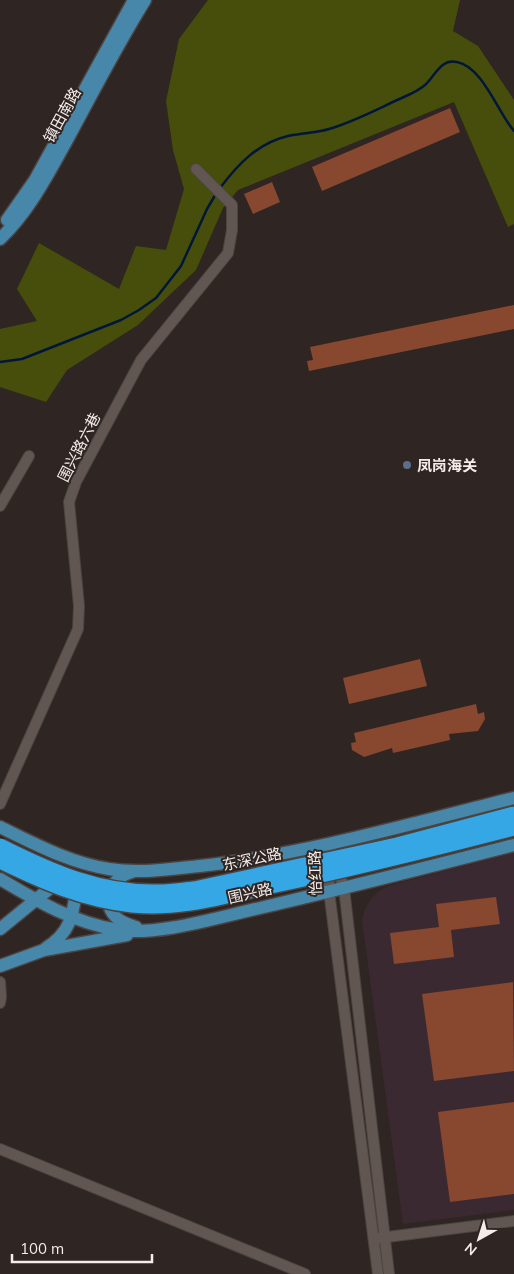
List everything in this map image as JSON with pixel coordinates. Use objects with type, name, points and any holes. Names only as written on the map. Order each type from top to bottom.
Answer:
[{"type":"highway","name":"东深公路","points":[[0,846],[53,872],[83,882],[134,892],[160,892],[194,889],[368,852],[514,814]]},
{"type":"highway","name":"东深公路","points":[[0,861],[48,884],[79,895],[133,905],[161,906],[196,903],[400,858],[514,828]]},
{"type":"main road","name":"镇田南路","points":[[0,228],[35,180],[122,18],[134,0]]},
{"type":"main road","name":"镇田南路","points":[[0,239],[11,229],[43,185],[145,0]]},
{"type":"main road","points":[[0,827],[52,852],[81,863],[110,869],[137,871],[240,862],[328,843],[514,798]]},
{"type":"main road","name":"围兴路","points":[[0,879],[36,900],[72,917],[119,930],[142,931],[195,923],[514,845]]},
{"type":"main road","points":[[0,929],[81,863]]},
{"type":"main road","points":[[44,950],[54,943],[68,927],[72,917],[81,863]]},
{"type":"main road","points":[[137,871],[120,877],[113,884],[109,893],[108,903],[112,912],[117,919],[135,927],[166,928]]},
{"type":"main road","points":[[0,966],[44,950],[166,928]]},
{"type":"street","name":"围兴路六巷","points":[[0,804],[78,629],[78,606],[69,502],[74,489],[141,360],[228,253],[232,230],[232,205],[200,173]]},
{"type":"street","points":[[0,506],[28,456]]},
{"type":"street","name":"怡红路","points":[[328,843],[344,888],[389,1274]]},
{"type":"street","name":"怡红路","points":[[328,843],[329,891],[378,1274]]},
{"type":"street","points":[[0,982],[0,1003]]},
{"type":"street","points":[[0,1149],[305,1274]]},
{"type":"street","points":[[373,1239],[514,1221]]},
{"type":"shaded area","points":[[514,853],[514,1210],[403,1224],[362,920],[365,909],[379,891],[388,886]]},
{"type":"green space","points":[[208,0],[460,0],[453,31],[478,46],[514,100],[514,224],[508,227],[454,102],[238,190],[223,208],[196,270],[138,325],[67,370],[46,402],[0,387],[0,329],[37,321],[17,289],[39,243],[119,289],[136,246],[166,250],[184,189],[173,150],[166,101],[179,39]]},
{"type":"building","points":[[450,108],[460,132],[322,191],[312,167]]},
{"type":"building","points":[[272,182],[280,202],[253,214],[244,194]]},
{"type":"building","points":[[514,305],[514,329],[309,371],[307,361],[313,360],[310,347]]},
{"type":"building","points":[[420,659],[427,686],[349,704],[343,678]]},
{"type":"building","points":[[476,704],[478,714],[484,712],[485,719],[478,731],[449,734],[450,740],[393,753],[392,748],[364,757],[352,750],[351,743],[356,742],[354,733]]},
{"type":"building","points":[[496,897],[500,924],[451,930],[454,957],[394,964],[390,933],[439,927],[436,904]]},
{"type":"building","points":[[513,982],[514,1071],[434,1081],[422,994]]},
{"type":"building","points":[[514,1102],[514,1194],[450,1202],[438,1112]]},
{"type":"waterway","points":[[220,188],[242,163],[267,144],[288,136],[329,129],[359,118],[418,90],[425,85],[442,65],[451,61],[466,66],[475,72],[514,131]]},
{"type":"waterway","points":[[0,362],[22,359],[121,320],[156,298],[181,266],[207,209],[217,192]]},
{"type":"place","name":"凤岗海关","points":[[407,465]]}]
